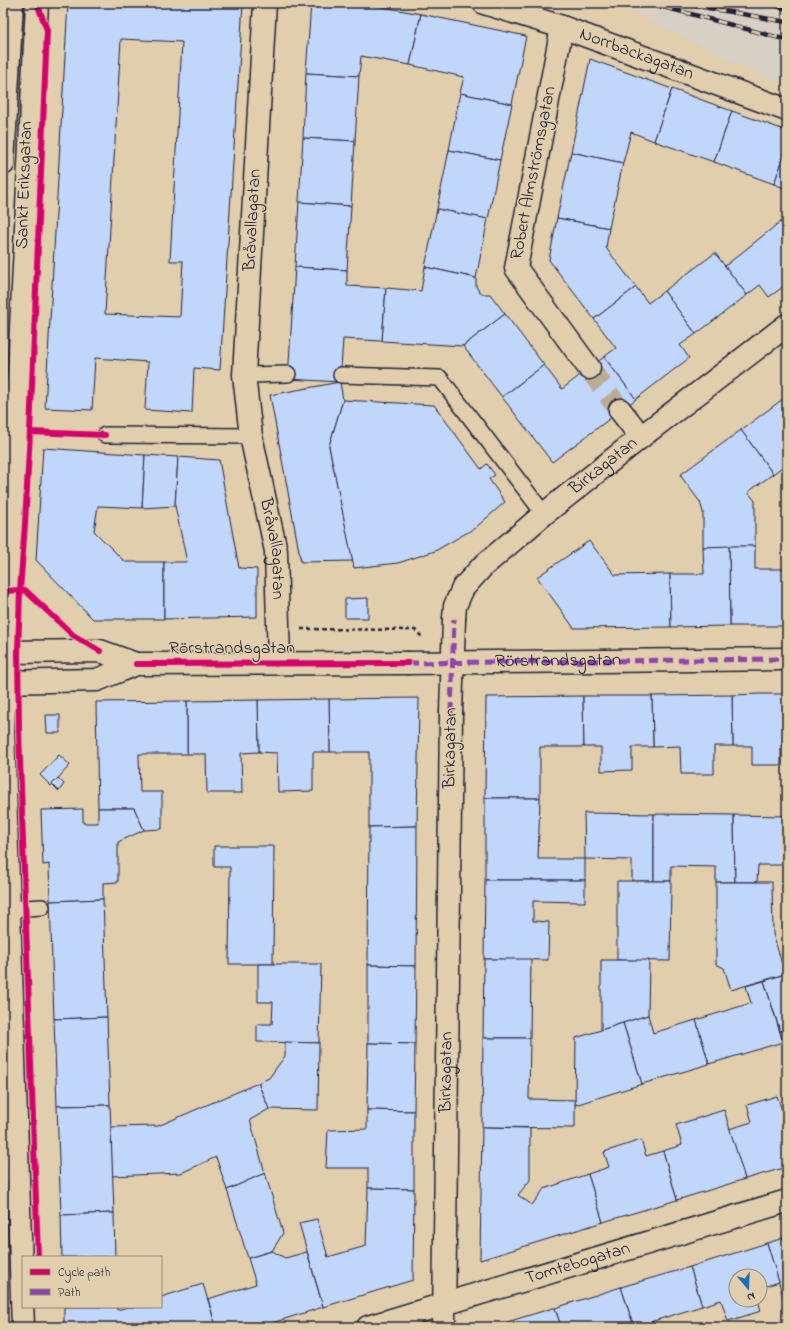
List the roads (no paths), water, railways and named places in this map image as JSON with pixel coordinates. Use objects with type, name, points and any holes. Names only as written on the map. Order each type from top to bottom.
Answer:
[{"type":"street","name":"Sankt Eriksgatan","points":[[3,164],[12,3]]},
{"type":"street","name":"Sankt Eriksgatan","points":[[22,1297],[3,732],[4,652],[37,3]]},
{"type":"street","name":"Bråvallagatan","points":[[265,3],[244,376],[252,436],[276,551],[279,663]]},
{"type":"street","name":"Norrbackagatan","points":[[484,3],[562,27],[787,110]]},
{"type":"street","name":"Robert Almströmsgatan","points":[[562,27],[516,268],[589,368]]},
{"type":"street","name":"Birkagatan","points":[[444,1327],[451,714],[455,606],[463,588],[482,567],[544,514],[641,437],[787,325]]},
{"type":"street","points":[[620,410],[641,437]]},
{"type":"street","name":"Rörstrandsgatan","points":[[4,652],[100,651],[136,664],[452,664],[787,659]]},
{"type":"street","name":"Rörstrandsgatan","points":[[4,682],[97,680],[136,664]]},
{"type":"street","name":"Tomtebogatan","points":[[368,1327],[787,1201]]},
{"type":"street","name":"Sankt Eriksgatan","points":[[22,1308],[23,1327]]},
{"type":"lane","points":[[244,376],[288,374]]},
{"type":"lane","points":[[341,375],[440,378],[544,514]]},
{"type":"lane","points":[[105,435],[252,436]]},
{"type":"lane","points":[[9,909],[42,907]]},
{"type":"tunnel","points":[[589,368],[620,410]]},
{"type":"railway","points":[[647,3],[787,40]]},
{"type":"railway","points":[[680,3],[787,22]]},
{"type":"railway","points":[[768,3],[787,9]]}]
